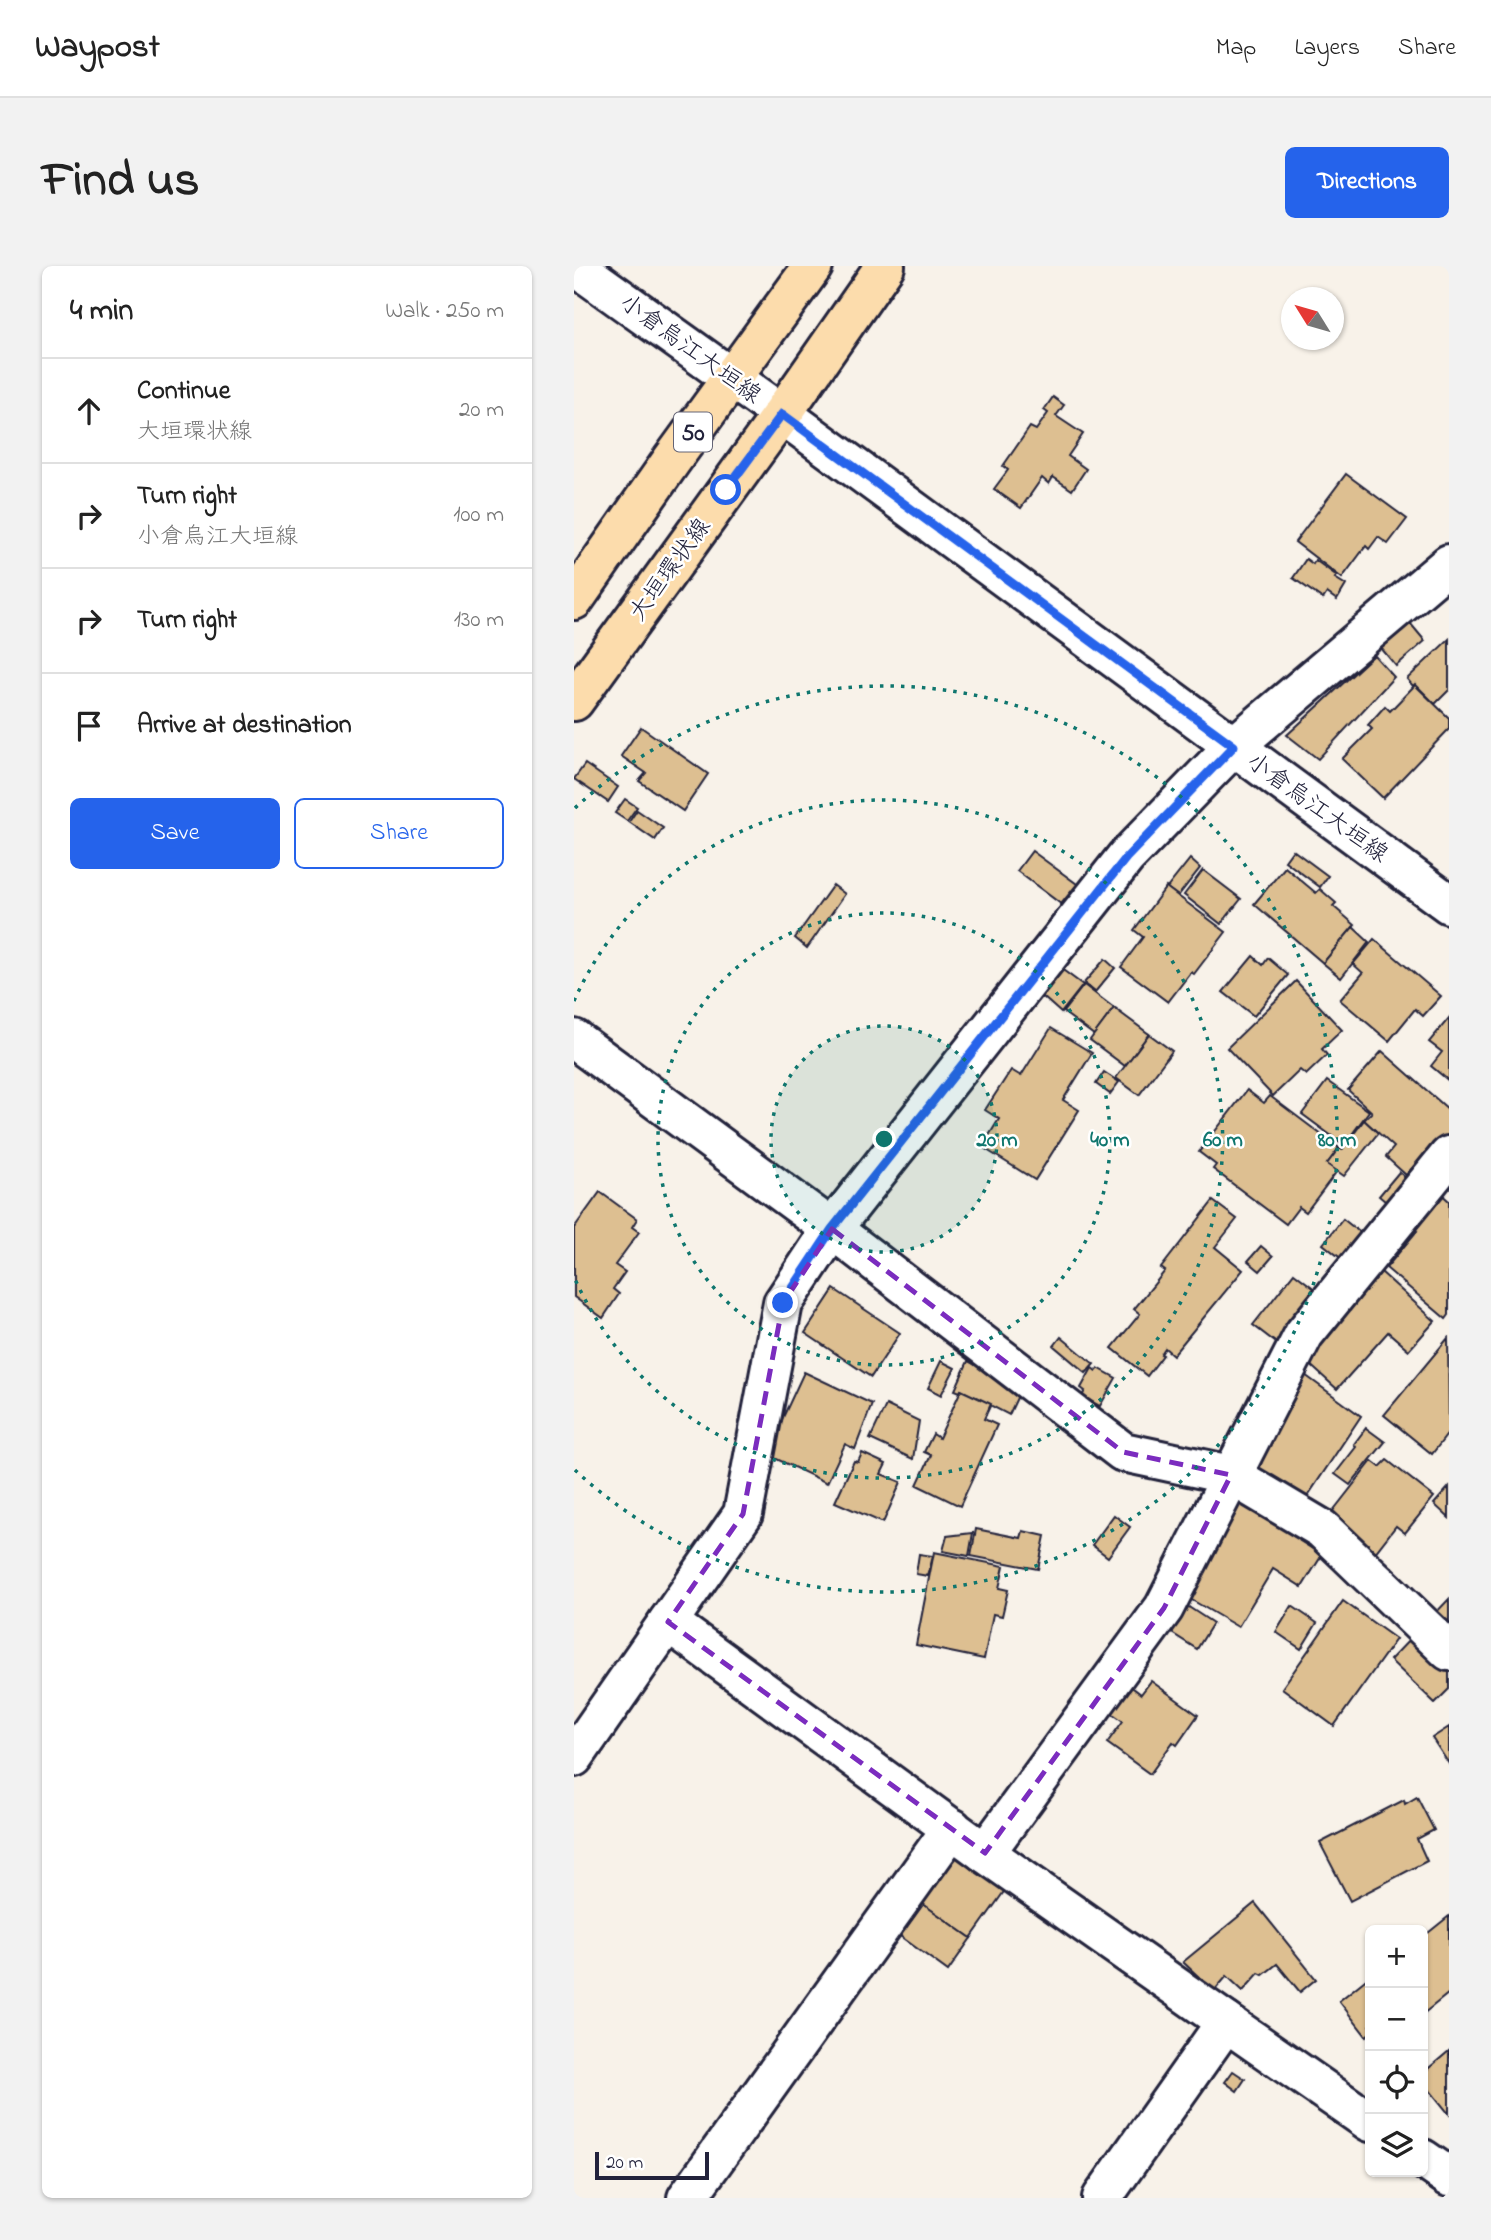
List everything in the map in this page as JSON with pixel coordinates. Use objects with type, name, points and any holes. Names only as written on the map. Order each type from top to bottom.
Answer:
[{"type":"main road","name":"50","points":[[574,600],[813,266]]},
{"type":"main road","name":"大垣環状線","points":[[574,701],[782,414],[885,266]]},
{"type":"street","name":"小倉烏江大垣線","points":[[575,266],[782,414],[1449,904]]},
{"type":"street","points":[[574,1757],[743,1514],[783,1303],[832,1229],[1126,858],[1234,746],[1449,564]]},
{"type":"street","points":[[574,1040],[832,1229],[1123,1452],[1231,1475],[1322,1529],[1449,1651]]},
{"type":"street","points":[[985,1853],[1164,1608],[1304,1334],[1449,1156]]},
{"type":"street","points":[[668,1622],[985,1853],[1365,2119]]},
{"type":"street","points":[[687,2198],[952,1828]]},
{"type":"street","points":[[1102,2198],[1226,2022]]},
{"type":"street","points":[[1428,2162],[1449,2177]]},
{"type":"highlighted area","points":[[832,1229],[1123,1452],[1231,1475],[1164,1608],[985,1853],[668,1622],[743,1514],[783,1303]]},
{"type":"building","points":[[1053,397],[1064,405],[1056,416],[1083,434],[1068,456],[1086,469],[1072,490],[1053,477],[1049,484],[1042,478],[1021,508],[994,489],[1008,470],[1003,466],[1030,427],[1036,430],[1048,413],[1044,410]]},
{"type":"building","points":[[1346,474],[1407,519],[1388,544],[1378,537],[1369,549],[1366,546],[1342,578],[1295,542]]},
{"type":"building","points":[[1306,559],[1313,564],[1315,560],[1346,585],[1337,600],[1327,593],[1323,599],[1293,578]]},
{"type":"building","points":[[1410,623],[1425,641],[1396,666],[1381,648]]},
{"type":"building","points":[[1449,639],[1449,690],[1435,704],[1407,679]]},
{"type":"building","points":[[1374,655],[1394,677],[1318,759],[1287,735]]},
{"type":"building","points":[[1415,685],[1449,718],[1449,729],[1383,798],[1342,759],[1372,729],[1368,725],[1385,706],[1390,711]]},
{"type":"building","points":[[641,727],[708,774],[683,811],[639,781],[646,773],[621,756]]},
{"type":"building","points":[[585,764],[618,787],[608,802],[574,779]]},
{"type":"building","points":[[625,799],[637,807],[627,821],[615,813]]},
{"type":"building","points":[[637,810],[663,828],[655,840],[629,822]]},
{"type":"building","points":[[1293,850],[1328,876],[1320,887],[1285,861]]},
{"type":"building","points":[[1032,851],[1077,884],[1061,904],[1017,871]]},
{"type":"building","points":[[1190,859],[1200,868],[1178,896],[1167,888]]},
{"type":"building","points":[[1285,867],[1316,893],[1320,889],[1336,903],[1333,906],[1355,925],[1323,963],[1254,904]]},
{"type":"building","points":[[1203,870],[1241,899],[1221,924],[1184,895]]},
{"type":"building","points":[[833,885],[845,894],[807,948],[795,938]]},
{"type":"building","points":[[1166,887],[1226,932],[1194,974],[1191,972],[1168,1002],[1121,967],[1143,937],[1134,930]]},
{"type":"building","points":[[1353,927],[1369,942],[1341,978],[1323,963]]},
{"type":"building","points":[[1374,939],[1441,996],[1423,1016],[1415,1009],[1389,1041],[1340,1000],[1363,973],[1353,964]]},
{"type":"building","points":[[1253,956],[1263,965],[1268,958],[1288,975],[1254,1016],[1223,992]]},
{"type":"building","points":[[1105,959],[1115,968],[1095,992],[1084,983]]},
{"type":"building","points":[[1052,962],[1083,985],[1061,1013],[1033,988]]},
{"type":"building","points":[[1296,981],[1342,1030],[1322,1049],[1327,1055],[1306,1075],[1300,1070],[1273,1096],[1227,1048]]},
{"type":"building","points":[[1084,985],[1114,1008],[1094,1035],[1063,1012]]},
{"type":"building","points":[[1114,1008],[1149,1034],[1125,1066],[1090,1040]]},
{"type":"building","points":[[1449,1018],[1449,1081],[1431,1066],[1442,1052],[1429,1042]]},
{"type":"building","points":[[1051,1028],[1092,1053],[1063,1100],[1079,1110],[1035,1180],[982,1147],[999,1119],[985,1110],[1011,1070],[1021,1076]]},
{"type":"building","points":[[1149,1034],[1172,1051],[1139,1095],[1116,1078]]},
{"type":"building","points":[[1382,1051],[1449,1110],[1449,1140],[1422,1171],[1415,1165],[1406,1175],[1386,1157],[1394,1147],[1364,1120],[1372,1112],[1348,1090]]},
{"type":"building","points":[[1104,1072],[1119,1082],[1110,1094],[1096,1084]]},
{"type":"building","points":[[1327,1081],[1369,1111],[1344,1145],[1302,1114]]},
{"type":"building","points":[[1247,1090],[1264,1103],[1270,1096],[1339,1148],[1327,1164],[1337,1171],[1306,1212],[1299,1207],[1286,1224],[1213,1169],[1216,1165],[1199,1152]]},
{"type":"building","points":[[1364,1120],[1378,1133],[1344,1176],[1327,1164],[1339,1148],[1342,1150]]},
{"type":"building","points":[[1399,1172],[1412,1183],[1392,1207],[1379,1196]]},
{"type":"building","points":[[1438,1191],[1449,1201],[1449,1315],[1446,1319],[1386,1268],[1417,1231],[1409,1225]]},
{"type":"building","points":[[600,1192],[637,1219],[632,1227],[639,1232],[615,1265],[625,1272],[613,1289],[619,1294],[603,1318],[574,1297],[574,1228]]},
{"type":"building","points":[[1213,1201],[1237,1219],[1215,1247],[1243,1270],[1173,1355],[1165,1348],[1161,1354],[1163,1355],[1147,1376],[1112,1348],[1140,1314],[1134,1309],[1165,1271],[1161,1268]]},
{"type":"building","points":[[1343,1219],[1368,1239],[1348,1264],[1323,1244]]},
{"type":"building","points":[[1261,1246],[1273,1256],[1260,1271],[1248,1261]]},
{"type":"building","points":[[1380,1271],[1435,1321],[1409,1350],[1388,1332],[1337,1389],[1307,1362],[1319,1349],[1315,1345]]},
{"type":"building","points":[[1294,1273],[1320,1293],[1279,1345],[1253,1325]]},
{"type":"building","points":[[834,1289],[900,1333],[871,1377],[805,1333]]},
{"type":"building","points":[[1061,1337],[1094,1364],[1086,1373],[1054,1346]]},
{"type":"building","points":[[1448,1338],[1449,1432],[1432,1454],[1384,1415]]},
{"type":"building","points":[[941,1361],[955,1368],[941,1395],[928,1388]]},
{"type":"building","points":[[968,1361],[1022,1387],[1009,1415],[961,1390],[955,1390]]},
{"type":"building","points":[[1092,1368],[1096,1371],[1098,1368],[1116,1378],[1100,1406],[1082,1396],[1085,1391],[1081,1388]]},
{"type":"building","points":[[804,1372],[872,1404],[855,1449],[845,1444],[827,1483],[766,1454]]},
{"type":"building","points":[[1305,1375],[1361,1416],[1305,1500],[1259,1470],[1278,1413]]},
{"type":"building","points":[[961,1390],[991,1404],[984,1419],[997,1425],[960,1506],[917,1485],[931,1455],[924,1452],[933,1434],[939,1438]]},
{"type":"building","points":[[886,1405],[919,1421],[913,1459],[870,1439]]},
{"type":"building","points":[[1366,1428],[1385,1442],[1350,1485],[1335,1474],[1356,1447],[1354,1444]]},
{"type":"building","points":[[862,1453],[886,1464],[881,1474],[901,1482],[883,1523],[835,1502],[854,1461],[858,1462]]},
{"type":"building","points":[[1387,1460],[1434,1497],[1405,1533],[1396,1526],[1371,1558],[1325,1521],[1372,1461],[1380,1467]]},
{"type":"building","points":[[1449,1487],[1449,1518],[1434,1504]]},
{"type":"building","points":[[1241,1501],[1303,1537],[1300,1541],[1322,1555],[1302,1587],[1273,1569],[1238,1627],[1185,1596]]},
{"type":"building","points":[[1114,1515],[1130,1527],[1108,1557],[1092,1545]]},
{"type":"building","points":[[976,1529],[1021,1538],[1023,1531],[1045,1536],[1038,1569],[971,1556]]},
{"type":"building","points":[[973,1533],[969,1556],[943,1551],[947,1536]]},
{"type":"building","points":[[934,1552],[1004,1566],[999,1588],[1008,1590],[1002,1616],[993,1614],[984,1659],[916,1645]]},
{"type":"building","points":[[919,1554],[933,1556],[928,1576],[916,1574]]},
{"type":"building","points":[[1449,1599],[1449,1638],[1430,1619]]},
{"type":"building","points":[[1343,1601],[1396,1639],[1334,1726],[1282,1688]]},
{"type":"building","points":[[1184,1604],[1213,1623],[1197,1649],[1167,1630]]},
{"type":"building","points":[[1292,1606],[1317,1623],[1301,1649],[1276,1632]]},
{"type":"building","points":[[1415,1634],[1449,1666],[1449,1689],[1435,1703],[1390,1660]]},
{"type":"building","points":[[1151,1681],[1198,1715],[1177,1745],[1173,1742],[1150,1774],[1107,1743],[1123,1721],[1110,1712],[1129,1685],[1141,1694]]},
{"type":"building","points":[[1449,1727],[1449,1764],[1432,1738]]},
{"type":"building","points":[[1417,1797],[1434,1830],[1417,1839],[1427,1861],[1350,1901],[1320,1843],[1404,1800],[1405,1804]]},
{"type":"building","points":[[958,1849],[1008,1886],[971,1938],[920,1902]]},
{"type":"building","points":[[1255,1903],[1316,1979],[1300,1992],[1277,1964],[1263,1975],[1259,1973],[1243,1991],[1227,1976],[1214,1991],[1183,1962]]},
{"type":"building","points":[[923,1904],[971,1938],[948,1971],[900,1936]]},
{"type":"building","points":[[1449,1916],[1449,1993],[1428,2010],[1428,1988],[1428,1933]]},
{"type":"building","points":[[1365,1980],[1365,2035],[1339,2001]]},
{"type":"building","points":[[1449,2051],[1449,2114],[1428,2088],[1428,2069]]},
{"type":"building","points":[[1233,2071],[1245,2079],[1237,2091],[1225,2082]]},
{"type":"route","points":[[726,490],[782,414],[1234,746],[1126,858],[832,1229],[783,1303]]}]
